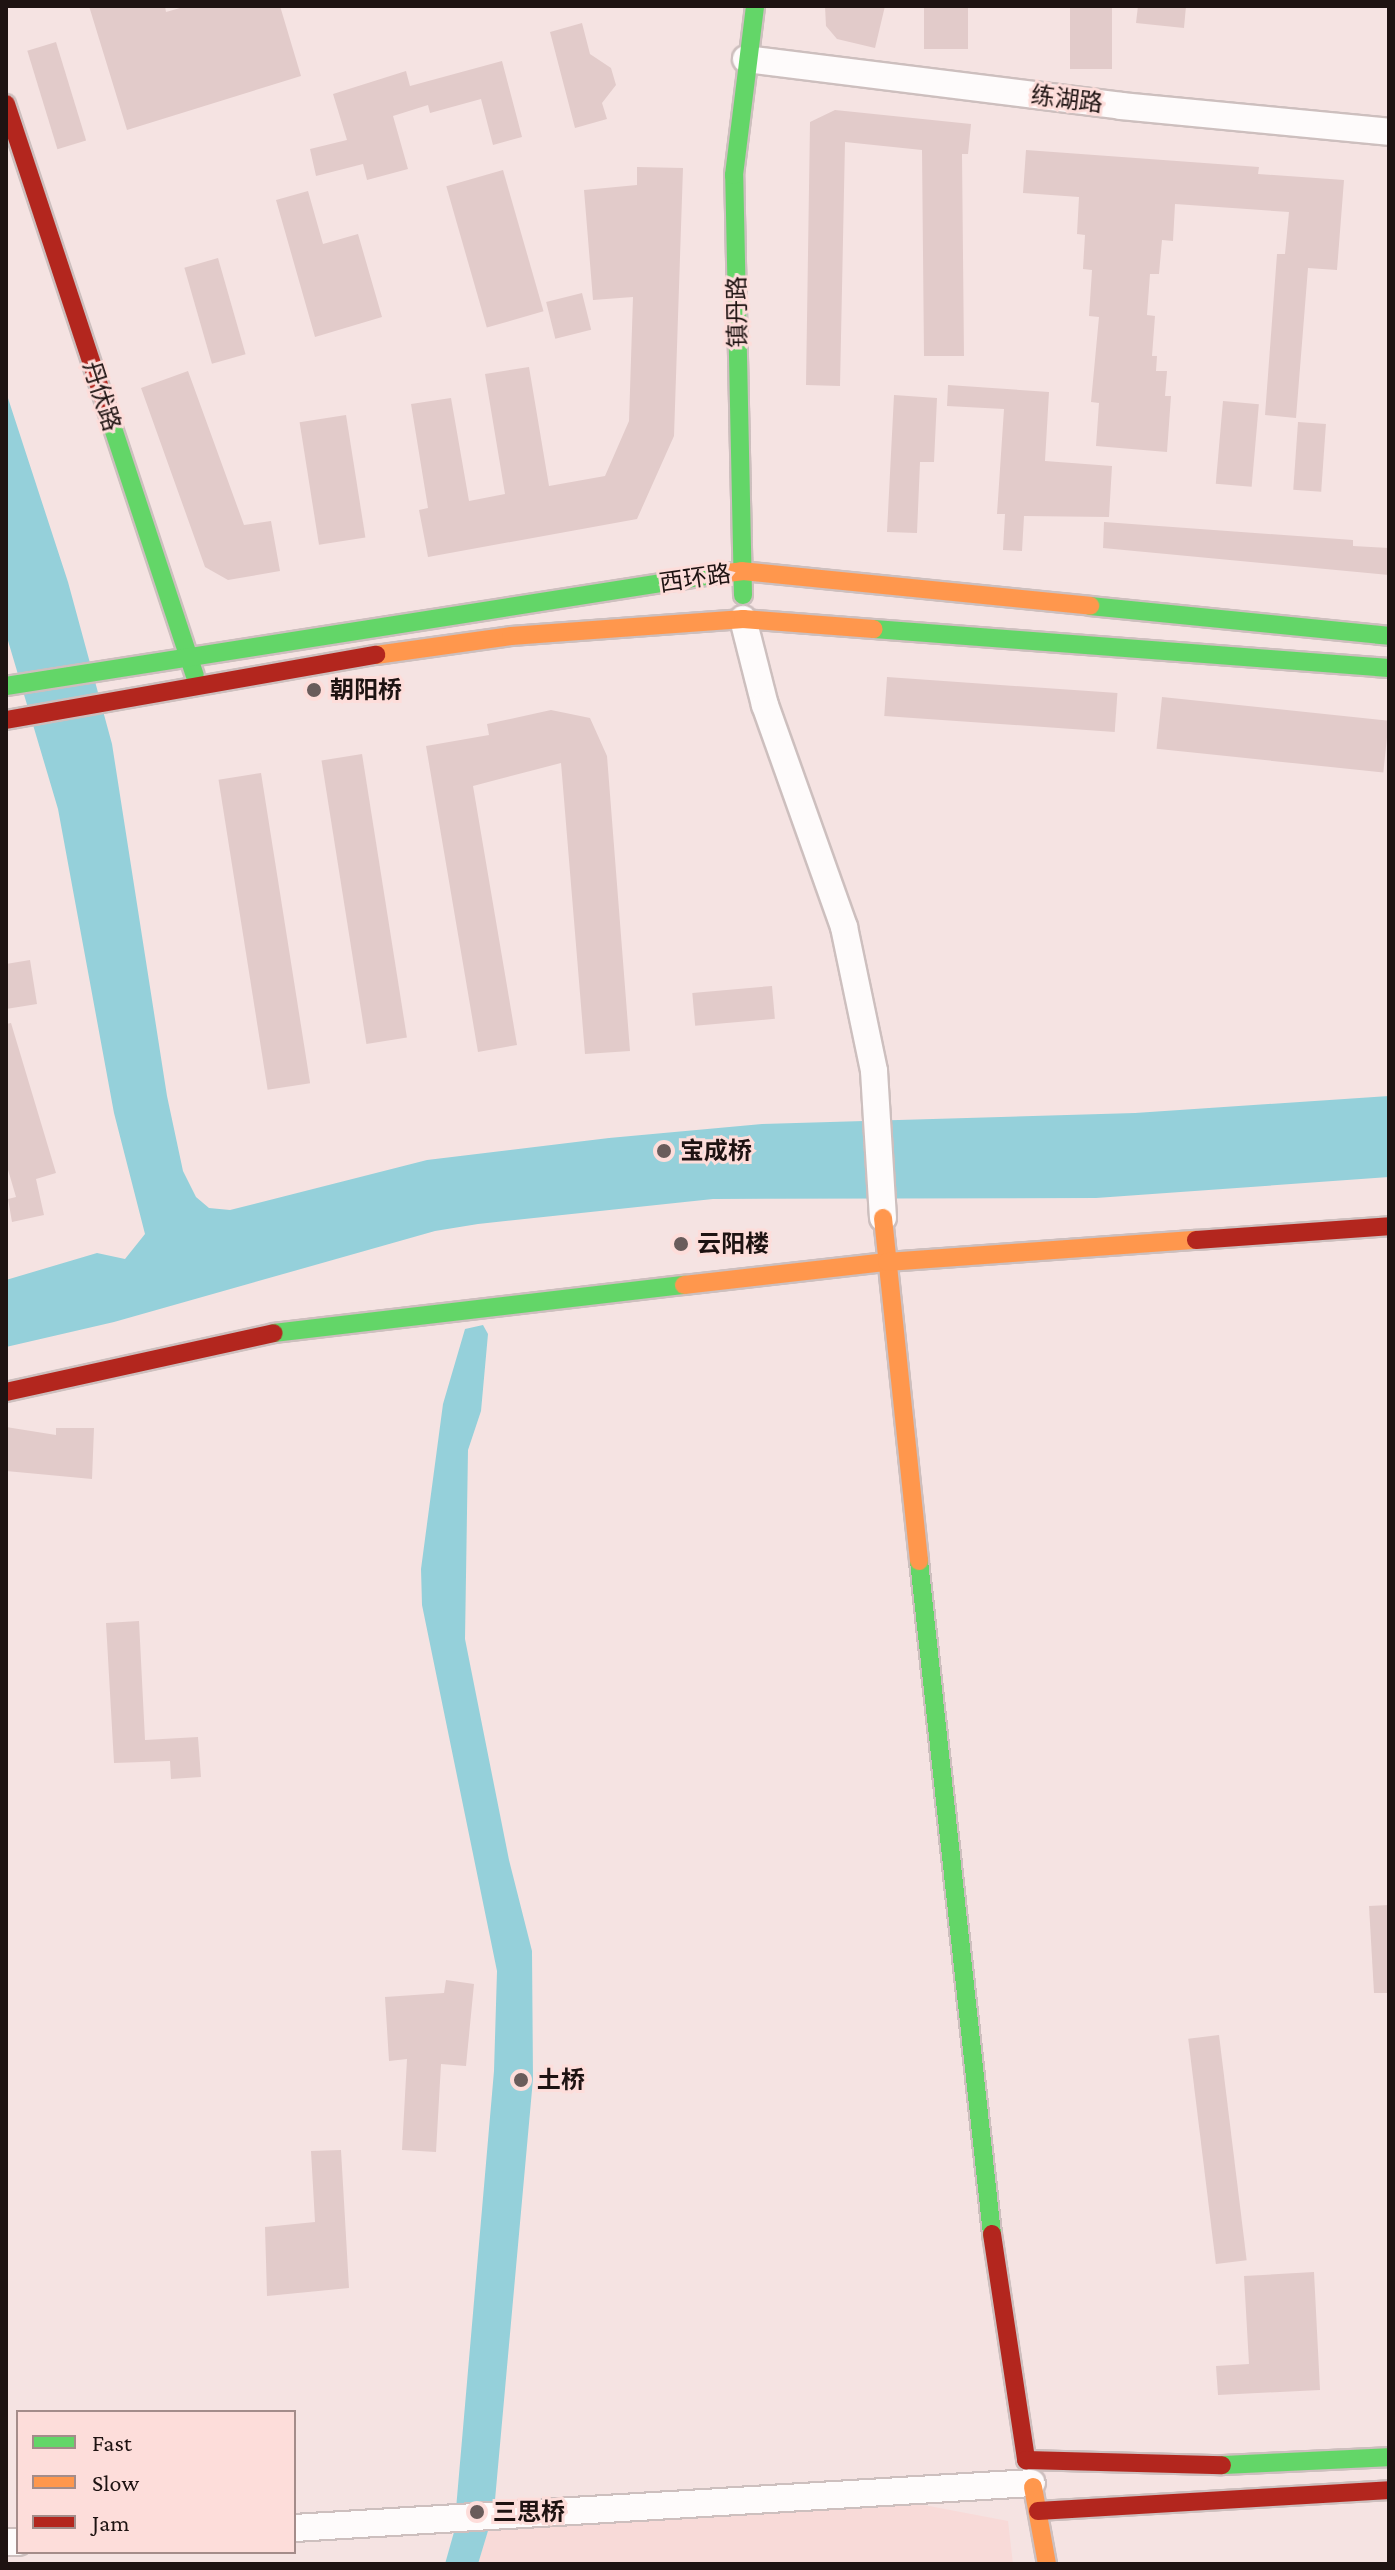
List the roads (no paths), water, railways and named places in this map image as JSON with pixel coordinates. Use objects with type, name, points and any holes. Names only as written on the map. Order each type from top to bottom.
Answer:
[{"type":"street","name":"镇丹路","points":[[743,619],[734,175],[755,6]]},
{"type":"street","name":"练湖路","points":[[746,59],[1121,106],[1389,132]]},
{"type":"street","name":"丹伏路","points":[[6,104],[198,687]]},
{"type":"street","name":"西环路","points":[[6,686],[742,571],[1389,636]]},
{"type":"street","name":"西环路","points":[[6,720],[511,636],[743,619],[1389,668]]},
{"type":"street","points":[[743,619],[765,705],[844,927],[874,1071],[887,1262],[983,2174],[1029,2472],[1047,2564]]},
{"type":"street","points":[[6,1392],[285,1331],[887,1262],[1389,1226]]},
{"type":"street","points":[[296,2528],[513,2517],[1029,2472],[1389,2457]]},
{"type":"street","points":[[1038,2511],[1389,2490]]},
{"type":"water","points":[[6,392],[68,582],[112,744],[167,1096],[183,1171],[196,1197],[209,1208],[230,1210],[427,1160],[609,1138],[762,1124],[1135,1113],[1389,1096],[1389,1177],[1096,1198],[713,1199],[478,1224],[435,1231],[114,1322],[6,1347],[6,1280],[97,1253],[125,1259],[145,1234],[114,1113],[58,809],[6,634]]},
{"type":"water","points":[[483,1325],[488,1334],[481,1411],[468,1450],[465,1639],[509,1860],[532,1951],[533,2079],[494,2511],[478,2564],[445,2564],[454,2532],[494,2071],[497,1971],[422,1605],[421,1569],[443,1404],[465,1329]]},
{"type":"place","name":"朝阳桥","points":[[314,690]]},
{"type":"place","name":"宝成桥","points":[[664,1151]]},
{"type":"place","name":"云阳楼","points":[[681,1244]]},
{"type":"place","name":"土桥","points":[[521,2080]]},
{"type":"place","name":"三思桥","points":[[477,2512]]}]
